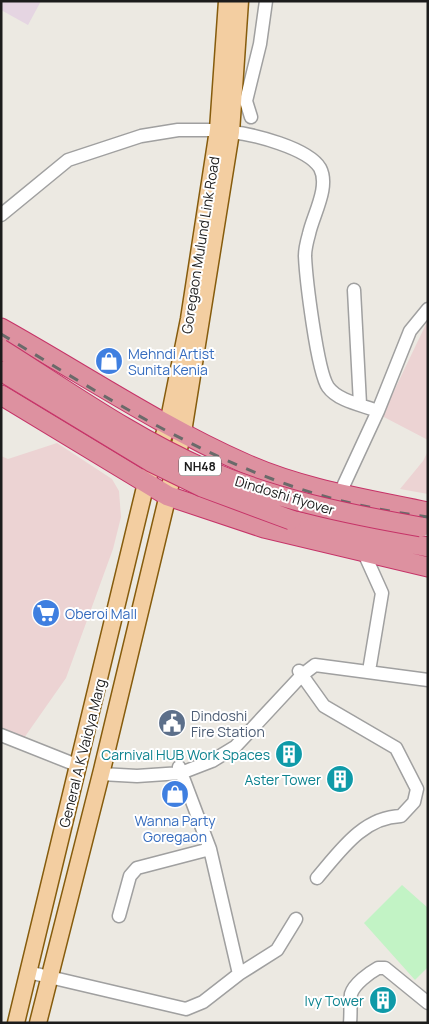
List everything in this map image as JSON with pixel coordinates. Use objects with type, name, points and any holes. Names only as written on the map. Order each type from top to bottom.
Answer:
[{"type":"highway","points":[[1,328],[175,428],[245,464],[340,493],[424,532]]},
{"type":"highway","name":"Dindoshi flyover","points":[[1,349],[104,416],[205,469],[331,511],[424,532]]},
{"type":"highway","points":[[32,414],[63,363]]},
{"type":"highway","name":"Dindoshi flyover","points":[[1,371],[143,457],[202,487],[291,520],[424,532]]},
{"type":"highway","points":[[1,396],[168,496],[264,528],[428,567]]},
{"type":"main road","name":"Goregaon Mulund Link Road","points":[[224,131],[227,1]]},
{"type":"main road","name":"Goregaon Mulund Link Road","points":[[146,483],[175,428],[189,320],[224,131],[240,1]]},
{"type":"main road","name":"General A K Vaidya Marg","points":[[38,1023],[102,770],[168,496],[175,428]]},
{"type":"main road","name":"General A K Vaidya Marg","points":[[16,1023],[146,483]]},
{"type":"street","points":[[251,117],[246,101],[260,44],[266,1]]},
{"type":"street","points":[[1,215],[68,160],[141,136],[178,130],[224,131],[252,134],[286,146],[312,160],[320,168],[323,178],[323,187],[305,254],[316,336],[327,386],[335,394],[378,411]]},
{"type":"street","points":[[354,290],[360,404]]},
{"type":"street","points":[[340,493],[378,411],[410,331],[428,309]]},
{"type":"street","points":[[364,553],[382,593],[378,669]]},
{"type":"street","points":[[102,770],[180,770],[209,758],[229,746],[301,673],[321,658],[428,680]]},
{"type":"street","points":[[378,669],[428,675]]},
{"type":"street","points":[[301,673],[324,706],[396,748],[417,789],[414,802],[401,816],[386,816],[354,834],[317,878]]},
{"type":"street","points":[[1,735],[79,766]]},
{"type":"street","points":[[180,770],[210,849],[239,974]]},
{"type":"street","points":[[119,916],[130,876],[137,868],[210,849]]},
{"type":"street","points":[[28,972],[186,1009],[203,1002],[239,974],[277,950],[296,919]]},
{"type":"street","points":[[350,1023],[353,990],[378,968],[385,968],[428,1003]]},
{"type":"shaded area","points":[[1,1],[41,1],[28,25],[1,10]]},
{"type":"shaded area","points":[[428,323],[428,440],[382,416]]},
{"type":"shaded area","name":"Oberoi Mall","points":[[57,443],[112,479],[119,491],[121,517],[113,549],[66,678],[24,738],[1,733],[1,456],[8,459]]},
{"type":"shaded area","points":[[428,451],[428,494],[400,489],[423,461]]},
{"type":"green space","points":[[402,885],[428,908],[428,967],[415,980],[364,923]]},
{"type":"railway","points":[[1,334],[82,383],[166,430],[208,452],[252,471],[296,488],[342,501],[428,517]]},
{"type":"place","name":"Mehndi Artist Sunita Kenia","points":[[109,361]]},
{"type":"place","name":"Oberoi Mall","points":[[46,613]]},
{"type":"place","name":"Dindoshi Fire Station","points":[[172,723]]},
{"type":"place","name":"Carnival HUB Work Spaces","points":[[289,754]]},
{"type":"place","name":"Aster Tower","points":[[340,779]]},
{"type":"place","name":"Wanna Party Goregaon","points":[[175,794]]},
{"type":"place","name":"Ivy Tower","points":[[383,1000]]}]
